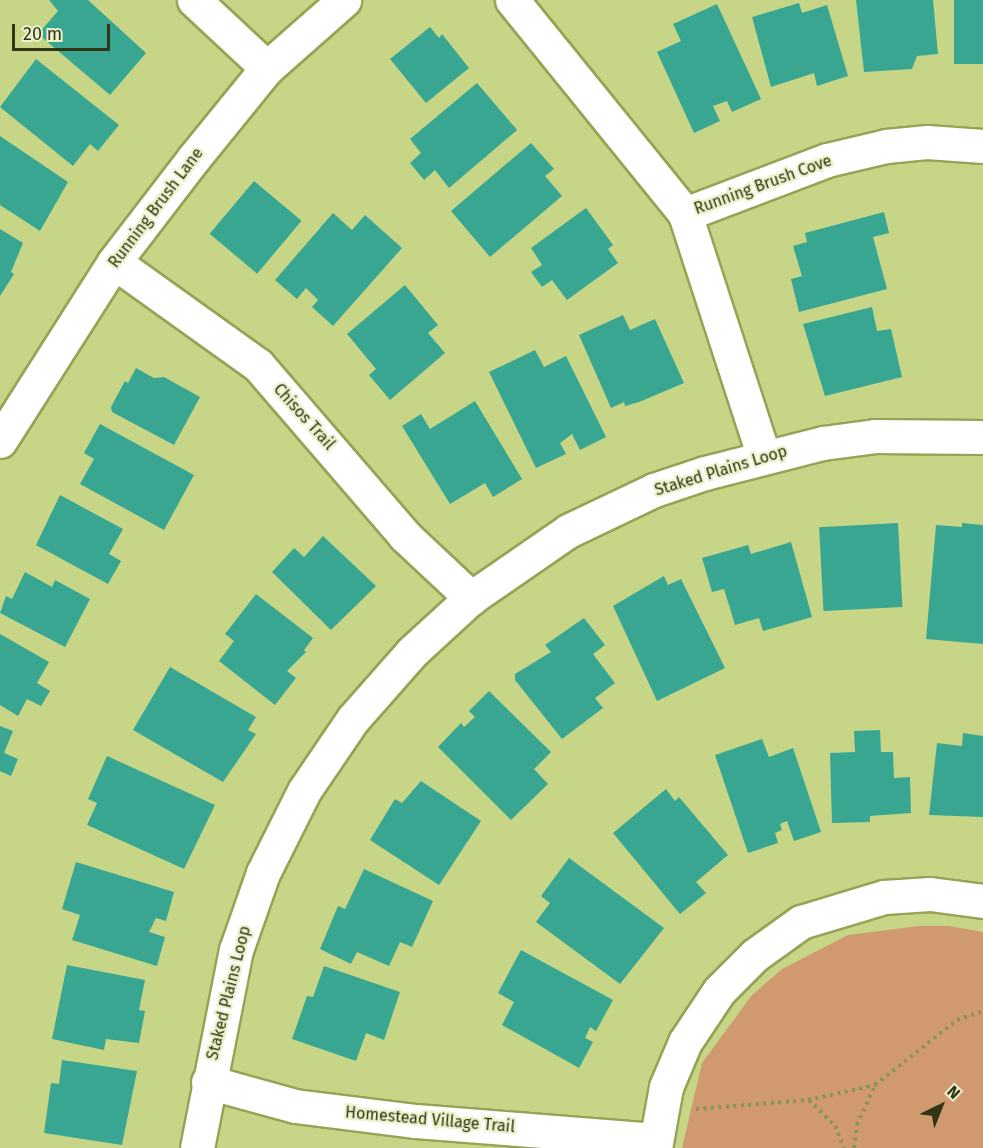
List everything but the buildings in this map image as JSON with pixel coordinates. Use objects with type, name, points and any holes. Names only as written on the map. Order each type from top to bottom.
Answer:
[{"type":"street","points":[[194,0],[267,68]]},
{"type":"street","name":"Running Brush Lane","points":[[0,441],[114,262],[267,68],[344,0]]},
{"type":"street","points":[[512,0],[685,214],[764,457]]},
{"type":"street","name":"Running Brush Cove","points":[[685,214],[827,160],[886,146],[927,142],[983,146]]},
{"type":"street","name":"Chisos Trail","points":[[114,262],[258,365],[405,536],[471,598]]},
{"type":"street","name":"Staked Plains Loop","points":[[197,1148],[208,1082],[236,950],[263,873],[304,791],[353,719],[412,652],[471,598],[525,558],[611,510],[705,473],[764,457],[875,436],[983,436]]},
{"type":"street","points":[[655,1144],[666,1087],[685,1042],[720,991],[755,955],[801,922],[884,897],[930,894],[983,901]]},
{"type":"street","name":"Homestead Village Trail","points":[[208,1082],[306,1107],[416,1121],[655,1144]]},
{"type":"path","points":[[689,1110],[808,1100],[875,1085],[957,1020],[983,1011]]},
{"type":"path","points":[[854,1148],[857,1125],[875,1085]]},
{"type":"path","points":[[808,1100],[835,1126],[844,1148]]},
{"type":"shaded area","points":[[919,926],[949,926],[983,932],[983,1148],[682,1148],[702,1063],[752,995],[782,969],[848,935]]}]
